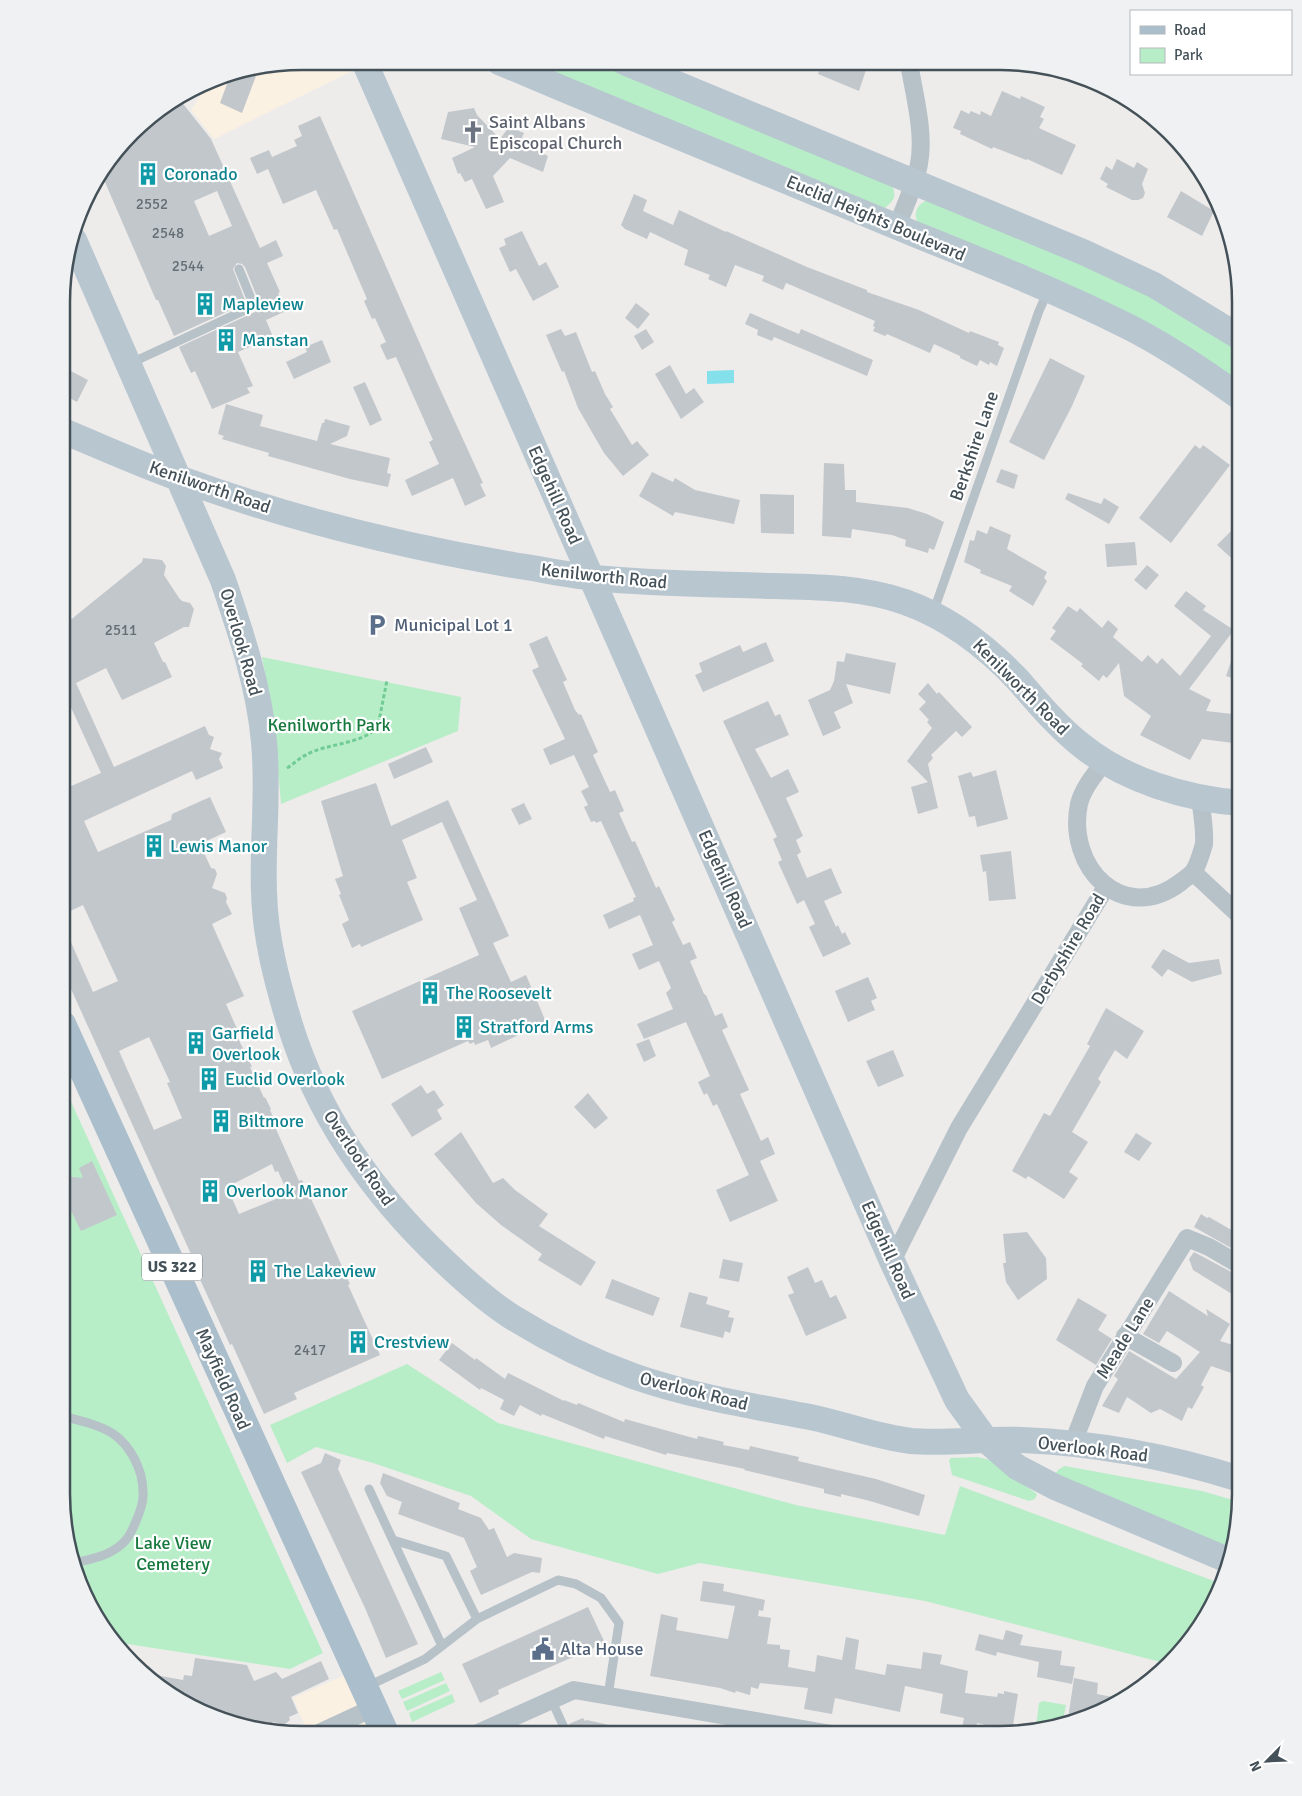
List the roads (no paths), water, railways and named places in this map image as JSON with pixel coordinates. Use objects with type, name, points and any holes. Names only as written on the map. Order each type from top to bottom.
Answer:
[{"type":"main road","name":"Mayfield Road","points":[[70,1042],[382,1726]]},
{"type":"street","name":"Edgehill Road","points":[[368,70],[892,1261],[957,1400],[986,1440],[1017,1466],[1055,1487],[1223,1557]]},
{"type":"street","name":"Euclid Heights Boulevard","points":[[518,70],[1048,290],[1152,339],[1232,392]]},
{"type":"street","points":[[643,70],[1083,252],[1154,285],[1232,333]]},
{"type":"street","points":[[897,226],[914,181],[919,163],[921,143],[910,70]]},
{"type":"street","name":"Overlook Road","points":[[77,246],[223,580],[240,630],[261,717],[266,786],[264,907],[270,948],[284,1006],[308,1074],[321,1102],[378,1192],[434,1251],[471,1286],[508,1315],[551,1340],[614,1369],[654,1383],[702,1396],[823,1420],[893,1438],[915,1441],[1019,1440],[1074,1443],[1152,1456],[1232,1477]]},
{"type":"street","name":"Kenilworth Road","points":[[70,433],[179,479],[272,509],[402,544],[472,558],[592,578],[650,583],[855,589],[881,594],[932,613],[960,629],[989,652],[1061,728],[1081,746],[1105,761]]},
{"type":"street","points":[[1105,761],[1150,783],[1200,798],[1232,802]]},
{"type":"street","name":"Derbyshire Road","points":[[892,1261],[958,1128],[1106,887],[1086,863],[1080,844],[1078,828],[1080,802],[1088,784],[1105,761]]},
{"type":"street","points":[[1106,887],[1132,897],[1151,897],[1169,891],[1193,872],[1204,844],[1200,798]]},
{"type":"street","points":[[1193,872],[1232,909]]},
{"type":"street","name":"Meade Lane","points":[[1074,1443],[1095,1386],[1187,1238],[1209,1246],[1232,1260]]},
{"type":"street","points":[[1126,1336],[1173,1363]]},
{"type":"street","points":[[493,1726],[574,1690],[785,1726]]},
{"type":"street","points":[[329,1726],[368,1698]]},
{"type":"lane","points":[[129,364],[254,306],[239,269]]},
{"type":"lane","name":"Berkshire Lane","points":[[932,613],[1048,290]]},
{"type":"lane","points":[[70,1418],[103,1428],[128,1447],[139,1467],[143,1491],[141,1508],[133,1529],[123,1544],[99,1558],[80,1561]]},
{"type":"lane","points":[[369,1489],[442,1646]]},
{"type":"lane","points":[[393,1540],[446,1556],[477,1619]]},
{"type":"lane","points":[[368,1698],[425,1659],[477,1619],[558,1580],[576,1584],[601,1598],[619,1623],[608,1696]]},
{"type":"lane","points":[[551,1699],[563,1726]]},
{"type":"water","points":[[734,370],[734,383],[707,384],[707,371]]},
{"type":"place","name":"Saint Albans Episcopal Church","points":[[473,132]]},
{"type":"place","name":"Coronado","points":[[148,174]]},
{"type":"place","name":"Mapleview","points":[[205,304]]},
{"type":"place","name":"Manstan","points":[[226,340]]},
{"type":"place","name":"Municipal Lot 1","points":[[377,625]]},
{"type":"place","name":"Lewis Manor","points":[[154,846]]},
{"type":"place","name":"The Roosevelt","points":[[430,993]]},
{"type":"place","name":"Stratford Arms","points":[[464,1027]]},
{"type":"place","name":"Garfield Overlook","points":[[196,1043]]},
{"type":"place","name":"Euclid Overlook","points":[[209,1079]]},
{"type":"place","name":"Biltmore","points":[[221,1121]]},
{"type":"place","name":"Overlook Manor","points":[[210,1191]]},
{"type":"place","name":"The Lakeview","points":[[258,1271]]},
{"type":"place","name":"Crestview","points":[[358,1342]]},
{"type":"place","name":"Alta House","points":[[543,1649]]},
{"type":"park label","name":"Kenilworth Park","points":[[329,725]]},
{"type":"park label","name":"Lake View Cemetery","points":[[173,1554]]}]
